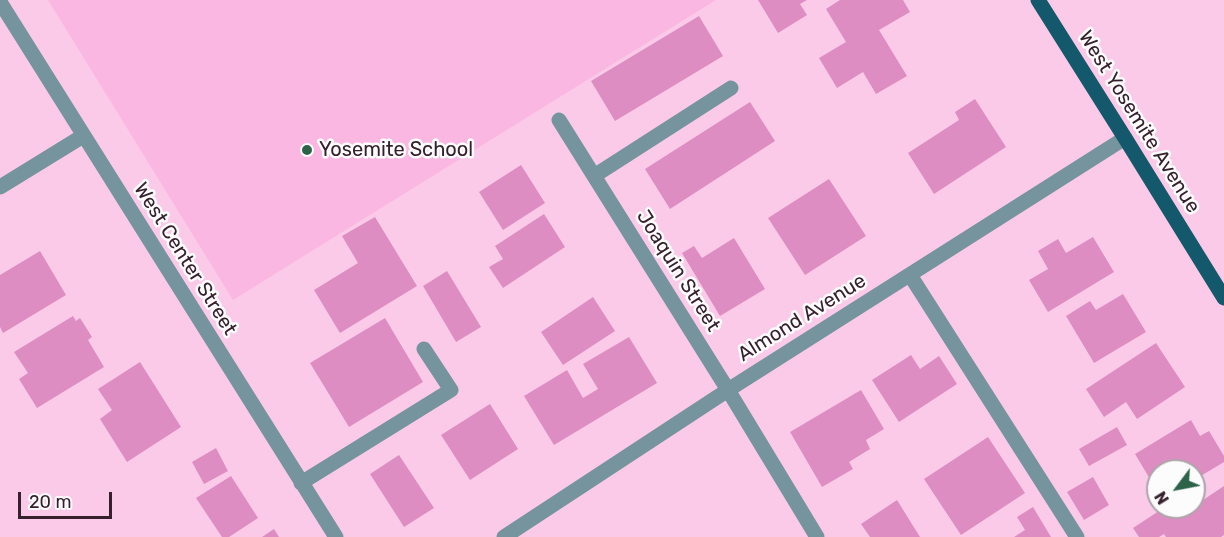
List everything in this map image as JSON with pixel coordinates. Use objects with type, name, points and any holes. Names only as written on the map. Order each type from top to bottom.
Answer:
[{"type":"main road","name":"West Yosemite Avenue","points":[[1038,0],[1224,298]]},
{"type":"street","name":"West Center Street","points":[[0,2],[336,537]]},
{"type":"street","points":[[594,176],[731,88]]},
{"type":"street","name":"Joaquin Street","points":[[559,120],[728,390],[816,537]]},
{"type":"street","points":[[0,187],[83,136]]},
{"type":"street","name":"Almond Avenue","points":[[504,537],[728,390],[1125,138]]},
{"type":"street","points":[[910,275],[1077,537]]},
{"type":"street","points":[[301,483],[451,390],[424,349]]},
{"type":"shaded area","name":"Yosemite School","points":[[48,0],[716,0],[233,300]]},
{"type":"building","points":[[758,0],[807,0],[800,4],[807,15],[778,33]]},
{"type":"building","points":[[840,0],[903,0],[910,12],[879,30],[907,76],[876,94],[863,72],[837,88],[819,58],[846,42],[826,9]]},
{"type":"building","points":[[699,16],[723,56],[615,121],[591,81]]},
{"type":"building","points":[[975,99],[1006,147],[934,194],[908,153],[959,120],[955,112]]},
{"type":"building","points":[[750,102],[775,141],[670,209],[645,169]]},
{"type":"building","points":[[521,165],[545,203],[503,230],[479,192]]},
{"type":"building","points":[[829,179],[866,236],[805,275],[768,218]]},
{"type":"building","points":[[544,214],[565,247],[503,288],[489,267],[503,259],[495,246]]},
{"type":"building","points":[[375,217],[417,286],[340,333],[314,290],[358,263],[342,236]]},
{"type":"building","points":[[1093,237],[1114,272],[1048,312],[1029,280],[1048,269],[1038,251],[1058,239],[1066,253]]},
{"type":"building","points":[[734,238],[765,289],[720,316],[682,253],[694,246],[702,258]]},
{"type":"building","points":[[40,251],[66,295],[3,333],[0,327],[0,275]]},
{"type":"building","points":[[447,271],[481,327],[456,342],[423,286]]},
{"type":"building","points":[[1123,294],[1146,332],[1094,363],[1066,316],[1090,301],[1096,310]]},
{"type":"building","points":[[593,297],[615,331],[563,365],[541,332]]},
{"type":"building","points":[[73,316],[76,321],[80,318],[92,337],[88,340],[104,367],[37,408],[19,379],[28,373],[14,352]]},
{"type":"building","points":[[385,318],[423,382],[349,427],[310,363]]},
{"type":"building","points":[[629,337],[657,383],[554,445],[524,396],[567,370],[583,398],[598,389],[583,364]]},
{"type":"building","points":[[1156,343],[1185,387],[1137,419],[1126,402],[1104,417],[1086,389]]},
{"type":"building","points":[[911,355],[920,369],[939,356],[957,384],[899,422],[872,380]]},
{"type":"building","points":[[140,362],[181,427],[127,462],[100,419],[112,410],[98,389]]},
{"type":"building","points":[[861,390],[884,429],[866,440],[870,449],[849,462],[853,469],[822,487],[790,432]]},
{"type":"building","points":[[490,404],[518,449],[470,480],[441,435]]},
{"type":"building","points":[[1191,420],[1200,436],[1209,431],[1224,456],[1224,462],[1206,473],[1206,459],[1146,459],[1146,472],[1135,454]]},
{"type":"building","points":[[1117,427],[1127,445],[1089,466],[1079,449]]},
{"type":"building","points":[[988,437],[1025,493],[961,535],[924,479]]},
{"type":"building","points":[[216,448],[228,471],[204,484],[192,462]]},
{"type":"building","points":[[399,455],[434,508],[404,527],[370,474]]},
{"type":"building","points":[[231,476],[258,518],[229,537],[222,537],[196,498]]},
{"type":"building","points":[[1093,477],[1109,505],[1084,520],[1067,492]]},
{"type":"building","points":[[1224,486],[1224,535],[1221,537],[1166,537],[1164,534],[1159,537],[1139,537],[1133,528],[1147,519],[1206,519],[1206,498]]},
{"type":"building","points":[[897,500],[920,537],[870,537],[861,524]]},
{"type":"building","points":[[1033,507],[1051,537],[1014,537],[1025,530],[1017,517]]},
{"type":"building","points":[[274,529],[279,537],[262,537]]},
{"type":"place","name":"Yosemite School","points":[[307,150]]}]
